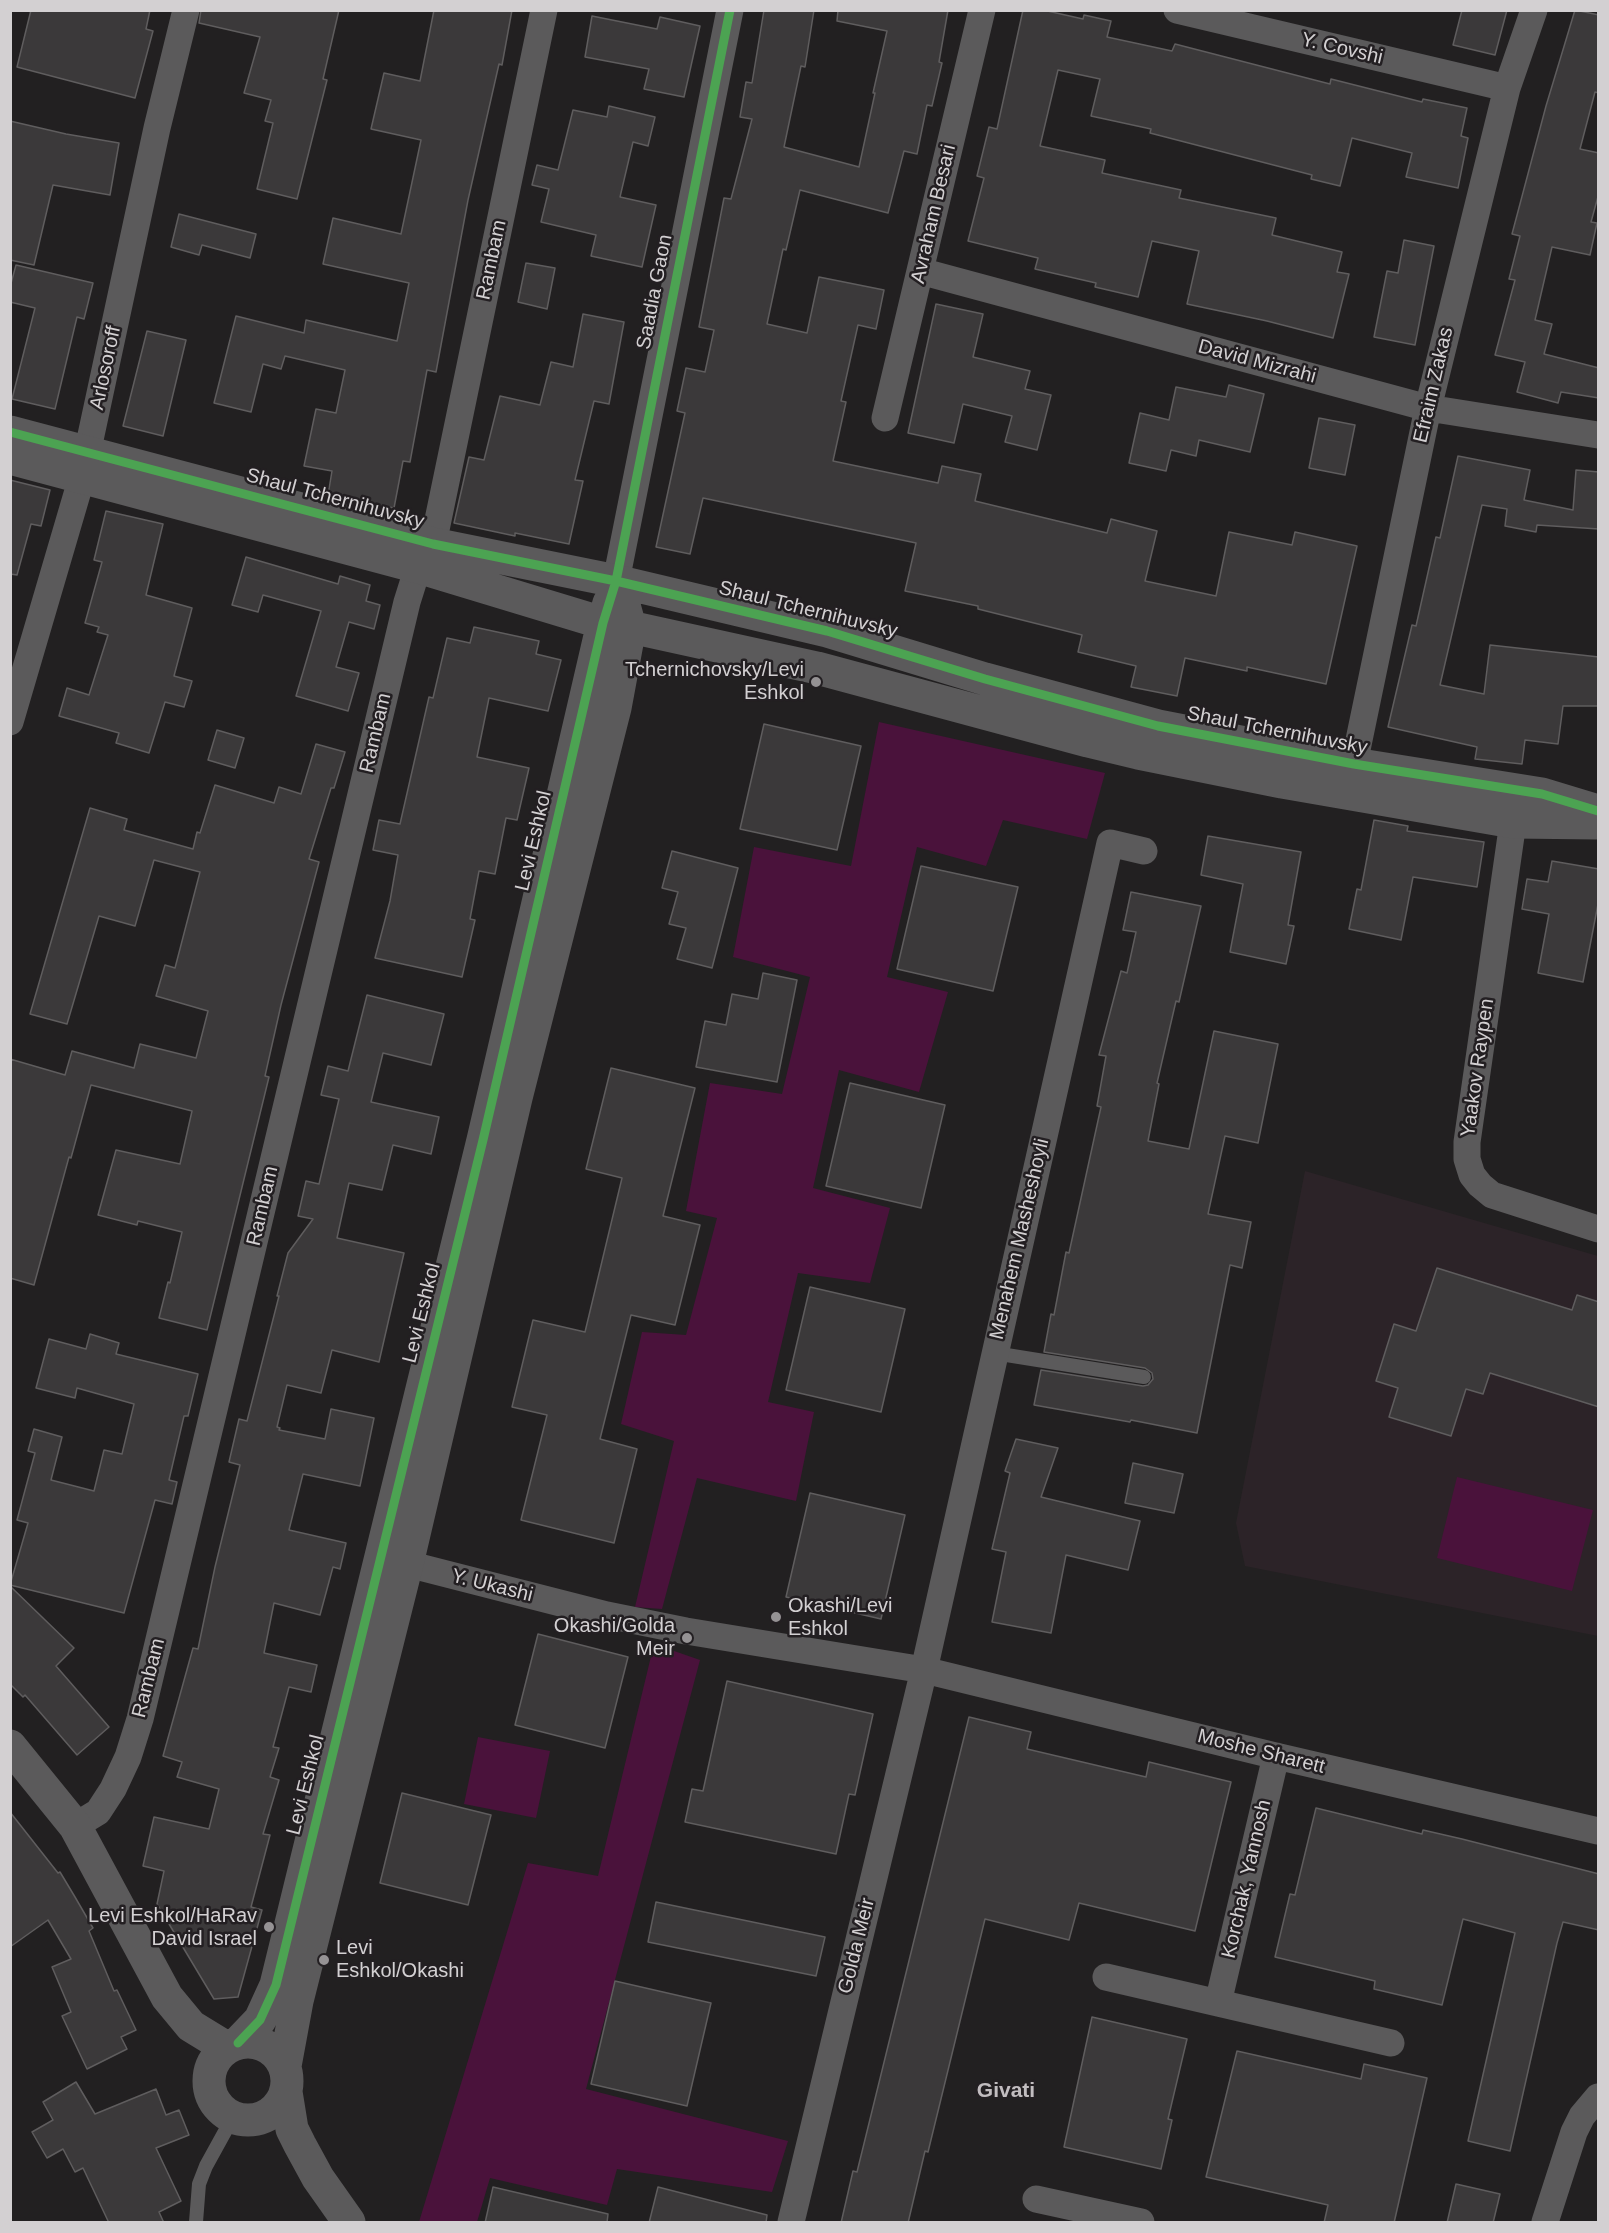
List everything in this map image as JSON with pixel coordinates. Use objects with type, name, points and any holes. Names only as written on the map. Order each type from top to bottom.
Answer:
[{"type":"street","name":"Arlosoroff","points":[[10,722],[85,464],[157,128],[186,10]]},
{"type":"street","name":"Rambam","points":[[75,1826],[98,1812],[113,1790],[128,1757],[140,1719],[404,613],[425,555],[544,10]]},
{"type":"street","name":"Saadia Gaon","points":[[616,581],[730,10]]},
{"type":"street","name":"Avraham Besari","points":[[885,418],[982,10]]},
{"type":"street","name":"Y. Covshi","points":[[1177,10],[1507,88]]},
{"type":"street","name":"Efraim Zakas","points":[[1354,764],[1428,408],[1507,88],[1534,10]]},
{"type":"street","name":"David Mizrahi","points":[[920,271],[1428,408],[1599,435]]},
{"type":"street","name":"Shaul Tchernihuvsky","points":[[10,432],[85,464],[425,555],[616,625],[817,668],[1138,753],[1282,782],[1513,822],[1599,823]]},
{"type":"street","name":"Shaul Tchernihuvsky","points":[[10,458],[85,464]]},
{"type":"street","name":"Shaul Tchernihuvsky","points":[[425,555],[616,581],[827,631],[1007,686],[1158,726],[1354,764],[1542,794],[1599,811]]},
{"type":"street","name":"Levi Eshkol","points":[[233,2046],[260,2020],[276,1985],[394,1561],[516,1098],[615,708],[616,581]]},
{"type":"street","name":"Levi Eshkol","points":[[285,2079],[299,1990],[394,1561],[483,1140],[616,625]]},
{"type":"street","points":[[615,708],[626,685],[636,672],[648,659],[676,637]]},
{"type":"street","name":"Yaakov Raypen","points":[[1513,822],[1467,1142],[1467,1159],[1472,1175],[1492,1195],[1599,1229]]},
{"type":"street","name":"Menahem Masheshoyli","points":[[924,1670],[1110,843],[1144,851]]},
{"type":"street","name":"Y. Ukashi","points":[[394,1561],[607,1615],[686,1631],[924,1670]]},
{"type":"street","name":"Moshe Sharett","points":[[924,1670],[1276,1756],[1599,1831]]},
{"type":"street","name":"Golda Meir","points":[[791,2223],[924,1670]]},
{"type":"street","points":[[10,1746],[75,1826],[167,1997],[191,2026],[233,2046]]},
{"type":"street","name":"Korchak, Yannosh","points":[[1218,2003],[1276,1756]]},
{"type":"street","points":[[1106,1977],[1390,2043]]},
{"type":"street","points":[[318,2178],[218,2105],[209,2086],[213,2064],[233,2046],[249,2042],[271,2048],[279,2056],[285,2079],[292,2129],[318,2178],[349,2223]]},
{"type":"street","points":[[239,2119],[259,2119],[271,2113],[280,2104],[285,2079]]},
{"type":"street","points":[[1545,2223],[1574,2132],[1582,2116],[1599,2097]]},
{"type":"street","points":[[1036,2199],[1141,2223]]},
{"type":"lane","points":[[994,1353],[1144,1377]]},
{"type":"lane","points":[[196,2223],[199,2184],[206,2166],[239,2119]]},
{"type":"shaded area","points":[[879,722],[1105,773],[1087,839],[1003,820],[986,866],[917,847],[887,977],[948,992],[919,1092],[839,1070],[813,1188],[890,1208],[870,1283],[798,1273],[768,1402],[814,1412],[796,1501],[697,1478],[662,1609],[635,1607],[674,1441],[621,1424],[642,1332],[686,1335],[717,1218],[686,1211],[710,1083],[782,1094],[810,977],[733,957],[754,847],[851,866]]},
{"type":"shaded area","points":[[1305,1171],[1598,1256],[1598,1636],[1245,1566],[1236,1523]]},
{"type":"shaded area","points":[[1457,1477],[1593,1510],[1572,1591],[1437,1558]]},
{"type":"shaded area","points":[[654,1644],[700,1660],[586,2089],[788,2141],[772,2192],[617,2169],[607,2205],[490,2178],[477,2222],[419,2222],[528,1863],[598,1876]]},
{"type":"shaded area","points":[[478,1737],[550,1751],[536,1818],[464,1804]]},
{"type":"building","points":[[31,10],[150,10],[146,29],[153,31],[135,98],[17,67]]},
{"type":"building","points":[[201,10],[339,10],[323,79],[327,80],[297,199],[257,189],[273,123],[265,121],[271,100],[244,93],[260,37],[199,23]]},
{"type":"building","points":[[434,10],[512,10],[502,65],[499,64],[468,200],[436,372],[427,370],[410,462],[403,461],[394,508],[328,495],[332,471],[304,466],[316,409],[336,413],[345,370],[285,356],[281,369],[263,364],[251,412],[214,403],[236,316],[304,333],[306,320],[397,341],[409,283],[323,264],[333,218],[401,234],[421,140],[371,129],[384,73],[420,81]]},
{"type":"building","points":[[764,10],[814,10],[805,67],[801,66],[784,147],[859,167],[887,31],[837,21],[838,10],[948,10],[939,62],[942,63],[932,106],[927,105],[917,154],[904,151],[888,213],[800,190],[786,250],[783,249],[767,324],[807,333],[819,277],[884,290],[876,329],[858,325],[841,401],[846,402],[833,461],[938,483],[942,466],[981,474],[975,501],[1107,533],[1111,519],[1157,531],[1145,581],[1216,596],[1229,532],[1292,545],[1295,532],[1357,546],[1326,684],[1247,667],[1247,671],[1185,658],[1177,696],[1131,687],[1136,666],[1078,652],[1082,635],[978,609],[978,606],[905,591],[916,543],[703,498],[690,554],[656,547],[685,413],[677,411],[686,368],[705,372],[714,330],[699,327],[724,198],[731,199],[752,119],[740,117],[746,82],[752,83]]},
{"type":"building","points":[[1023,10],[1043,10],[1083,19],[1084,15],[1111,21],[1107,37],[1172,51],[1175,44],[1330,84],[1331,79],[1422,102],[1423,99],[1467,108],[1461,136],[1468,138],[1458,188],[1406,177],[1412,153],[1352,138],[1340,186],[1311,179],[1312,175],[1150,133],[1151,129],[1091,116],[1100,79],[1058,70],[1040,146],[1105,160],[1102,173],[1181,190],[1179,198],[1276,218],[1272,235],[1342,252],[1337,272],[1349,274],[1333,338],[1187,304],[1199,251],[1152,241],[1138,297],[1095,287],[1096,283],[1035,269],[1038,258],[968,241],[984,178],[977,176],[989,127],[997,129]]},
{"type":"building","points":[[1462,10],[1507,10],[1495,55],[1453,45]]},
{"type":"building","points":[[1575,10],[1599,15],[1599,93],[1595,92],[1580,149],[1599,153],[1599,193],[1591,222],[1597,223],[1590,255],[1552,247],[1535,320],[1552,324],[1544,354],[1599,368],[1599,398],[1561,392],[1558,403],[1517,392],[1525,362],[1495,355],[1515,280],[1509,279],[1520,236],[1512,234],[1546,106]]},
{"type":"building","points":[[592,16],[657,29],[660,17],[700,26],[684,97],[644,89],[649,69],[585,57]]},
{"type":"building","points":[[609,106],[655,117],[648,146],[633,142],[620,197],[656,205],[642,267],[591,256],[596,235],[541,222],[549,189],[532,185],[537,165],[558,170],[573,110],[607,117]]},
{"type":"building","points":[[10,121],[119,143],[110,195],[53,185],[34,265],[10,260]]},
{"type":"building","points":[[179,214],[256,234],[250,258],[202,245],[199,255],[171,247]]},
{"type":"building","points":[[1404,240],[1434,246],[1415,345],[1374,337],[1387,271],[1398,273]]},
{"type":"building","points":[[526,263],[555,268],[547,309],[518,302]]},
{"type":"building","points":[[16,265],[93,283],[84,319],[77,317],[55,409],[12,399],[35,308],[10,302],[10,287]]},
{"type":"building","points":[[936,304],[983,314],[973,357],[1030,371],[1025,389],[1051,395],[1037,450],[1005,442],[1012,416],[963,404],[954,443],[908,433]]},
{"type":"building","points":[[583,314],[624,322],[609,404],[594,401],[575,480],[583,481],[569,544],[515,533],[515,536],[454,523],[469,457],[484,460],[500,396],[540,405],[551,362],[573,367]]},
{"type":"building","points":[[147,331],[186,340],[163,436],[123,426]]},
{"type":"building","points":[[1229,385],[1264,394],[1250,452],[1199,440],[1196,456],[1171,450],[1166,471],[1129,463],[1140,413],[1169,420],[1176,387],[1226,397]]},
{"type":"building","points":[[1319,418],[1355,425],[1345,475],[1309,468]]},
{"type":"building","points":[[1458,456],[1530,470],[1524,500],[1573,510],[1576,470],[1599,472],[1599,529],[1537,525],[1536,532],[1505,526],[1507,509],[1482,505],[1440,685],[1484,694],[1490,645],[1599,657],[1599,706],[1563,706],[1558,744],[1525,740],[1522,764],[1475,759],[1477,747],[1388,727],[1412,625],[1416,626],[1436,537],[1440,538]]},
{"type":"building","points":[[10,480],[50,490],[41,526],[31,524],[17,575],[10,574]]},
{"type":"building","points":[[106,511],[163,524],[146,595],[192,608],[174,676],[192,681],[184,707],[165,702],[149,753],[116,743],[119,733],[59,716],[67,688],[89,695],[108,635],[97,632],[99,627],[85,623],[102,562],[94,560]]},
{"type":"building","points":[[246,557],[338,584],[340,576],[370,585],[366,601],[380,605],[374,629],[349,622],[336,667],[359,673],[348,711],[296,696],[321,611],[263,595],[258,612],[232,605]]},
{"type":"building","points":[[474,627],[539,641],[536,654],[561,660],[548,711],[489,698],[477,757],[529,768],[517,820],[506,818],[495,874],[479,871],[470,919],[475,920],[462,977],[375,958],[390,901],[398,855],[373,850],[379,820],[400,824],[429,697],[433,698],[447,638],[470,643]]},
{"type":"building","points":[[764,724],[861,746],[837,850],[740,829]]},
{"type":"building","points":[[217,730],[244,738],[235,768],[208,760]]},
{"type":"building","points":[[316,744],[345,752],[309,859],[319,862],[281,1005],[265,1076],[269,1077],[207,1330],[159,1318],[182,1232],[138,1221],[137,1225],[98,1215],[116,1150],[180,1164],[192,1111],[91,1085],[34,1285],[10,1278],[10,1059],[65,1075],[72,1051],[134,1068],[140,1044],[196,1058],[208,1011],[156,996],[165,965],[175,968],[200,872],[154,860],[135,926],[99,916],[67,1024],[30,1014],[90,808],[127,819],[124,830],[193,849],[215,785],[274,803],[279,787],[301,794]]},
{"type":"building","points":[[1374,820],[1408,826],[1407,831],[1484,842],[1477,887],[1413,877],[1401,940],[1349,929],[1357,889],[1361,890]]},
{"type":"building","points":[[1208,836],[1301,852],[1288,925],[1294,926],[1286,964],[1230,952],[1243,884],[1201,875]]},
{"type":"building","points":[[672,851],[738,868],[712,968],[677,959],[686,928],[669,924],[678,892],[662,888]]},
{"type":"building","points":[[1552,861],[1599,869],[1599,899],[1583,982],[1538,973],[1549,914],[1522,909],[1527,879],[1548,882]]},
{"type":"building","points":[[921,866],[1018,887],[993,991],[897,969]]},
{"type":"building","points":[[1131,892],[1201,906],[1179,1002],[1176,1001],[1157,1083],[1159,1084],[1148,1141],[1189,1149],[1214,1031],[1278,1044],[1258,1143],[1225,1136],[1208,1214],[1251,1222],[1242,1268],[1230,1265],[1197,1433],[1034,1405],[1041,1370],[1143,1386],[1148,1385],[1153,1379],[1152,1373],[1145,1368],[1044,1352],[1051,1314],[1054,1315],[1066,1252],[1069,1253],[1101,1107],[1097,1106],[1106,1056],[1099,1055],[1121,971],[1127,973],[1136,932],[1123,930]]},
{"type":"building","points":[[763,973],[797,980],[777,1082],[696,1067],[705,1021],[726,1025],[732,994],[758,999]]},
{"type":"building","points":[[367,995],[444,1014],[431,1065],[383,1053],[371,1102],[439,1117],[431,1154],[393,1145],[382,1190],[349,1183],[337,1238],[404,1253],[379,1362],[332,1350],[321,1393],[287,1385],[277,1427],[280,1428],[279,1430],[325,1439],[331,1409],[374,1418],[360,1486],[303,1474],[289,1530],[346,1543],[340,1569],[333,1567],[320,1615],[274,1603],[264,1653],[317,1665],[311,1692],[289,1687],[273,1747],[279,1748],[270,1777],[279,1780],[263,1834],[270,1835],[251,1907],[262,1910],[238,1997],[214,1999],[157,1904],[164,1871],[143,1866],[154,1817],[209,1829],[219,1789],[177,1777],[182,1762],[163,1756],[193,1648],[198,1649],[240,1465],[229,1462],[239,1419],[247,1421],[288,1253],[313,1219],[298,1216],[306,1181],[319,1184],[339,1099],[321,1095],[328,1066],[348,1071]]},
{"type":"building","points":[[611,1068],[695,1088],[663,1216],[700,1225],[675,1325],[631,1315],[600,1439],[637,1449],[614,1543],[521,1520],[547,1415],[512,1407],[533,1320],[585,1332],[622,1178],[586,1169]]},
{"type":"building","points":[[850,1083],[945,1105],[921,1208],[826,1186]]},
{"type":"building","points":[[1437,1268],[1572,1310],[1577,1295],[1599,1302],[1599,1407],[1490,1373],[1483,1394],[1466,1389],[1451,1436],[1389,1417],[1398,1388],[1376,1381],[1394,1324],[1416,1331]]},
{"type":"building","points":[[810,1287],[905,1309],[881,1412],[786,1390]]},
{"type":"building","points":[[90,1334],[119,1343],[116,1354],[198,1374],[188,1416],[184,1416],[169,1480],[177,1482],[172,1504],[155,1500],[124,1613],[10,1585],[28,1523],[17,1520],[35,1453],[28,1451],[34,1429],[62,1437],[51,1480],[94,1491],[104,1450],[122,1454],[134,1404],[77,1388],[75,1398],[36,1388],[49,1339],[86,1349]]},
{"type":"building","points":[[1016,1439],[1058,1448],[1041,1497],[1140,1521],[1128,1570],[1066,1555],[1051,1633],[992,1622],[1006,1552],[992,1549],[1010,1473],[1005,1471]]},
{"type":"building","points":[[1133,1463],[1183,1474],[1174,1513],[1125,1503]]},
{"type":"building","points":[[810,1493],[905,1515],[881,1619],[786,1597]]},
{"type":"building","points":[[10,1586],[74,1648],[56,1666],[109,1727],[77,1755],[25,1695],[23,1697],[10,1684]]},
{"type":"building","points":[[538,1634],[628,1657],[605,1748],[515,1725]]},
{"type":"building","points":[[727,1681],[873,1714],[855,1795],[849,1794],[836,1854],[685,1822],[692,1789],[703,1791]]},
{"type":"building","points":[[969,1717],[1031,1732],[1027,1749],[1146,1777],[1149,1762],[1231,1782],[1195,1931],[1079,1903],[1069,1940],[985,1919],[928,2152],[925,2151],[908,2223],[841,2223],[853,2171],[857,2172]]},
{"type":"building","points":[[402,1793],[491,1815],[468,1905],[380,1883]]},
{"type":"building","points":[[1316,1808],[1422,1834],[1423,1830],[1462,1839],[1599,1874],[1599,1930],[1563,1922],[1510,2151],[1468,2141],[1515,1933],[1463,1919],[1442,2005],[1374,1989],[1375,1981],[1275,1957],[1290,1894],[1295,1895]]},
{"type":"building","points":[[10,1812],[58,1873],[60,1872],[93,1928],[89,1931],[114,1991],[117,1990],[136,2030],[121,2037],[127,2049],[87,2069],[62,2016],[71,2012],[52,1967],[71,1959],[48,1920],[10,1947]]},
{"type":"building","points":[[656,1902],[825,1937],[816,1976],[648,1942]]},
{"type":"building","points":[[615,1981],[711,2003],[687,2106],[591,2084]]},
{"type":"building","points":[[1092,2017],[1187,2039],[1168,2119],[1172,2120],[1161,2169],[1064,2147]]},
{"type":"building","points":[[1237,2051],[1361,2079],[1364,2064],[1427,2078],[1394,2223],[1324,2223],[1328,2205],[1206,2177]]},
{"type":"building","points":[[76,2082],[95,2114],[156,2089],[166,2115],[179,2110],[189,2135],[156,2148],[181,2201],[159,2212],[164,2223],[109,2223],[83,2168],[75,2172],[63,2149],[47,2158],[32,2132],[53,2120],[43,2102]]},
{"type":"building","points":[[1456,2184],[1500,2194],[1493,2223],[1447,2223]]},
{"type":"building","points":[[493,2187],[608,2214],[607,2223],[485,2223]]},
{"type":"building","points":[[658,2187],[767,2215],[766,2223],[649,2223]]},
{"type":"cycle path","points":[[238,2043],[260,2020],[276,1985],[483,1140],[603,623],[616,581],[730,10]]},
{"type":"cycle path","points":[[10,432],[433,544],[616,581],[827,631],[985,679],[1158,726],[1354,764],[1542,794],[1598,811]]},
{"type":"place","name":"Tchernichovsky/Levi Eshkol","points":[[816,682]]},
{"type":"place","name":"Okashi/Levi Eshkol","points":[[776,1617]]},
{"type":"place","name":"Okashi/Golda Meir","points":[[687,1638]]},
{"type":"place","name":"Levi Eshkol/HaRav David Israel","points":[[269,1927]]},
{"type":"place","name":"Levi Eshkol/Okashi","points":[[324,1960]]},
{"type":"district","name":"Givati","points":[[1006,2091]]}]
